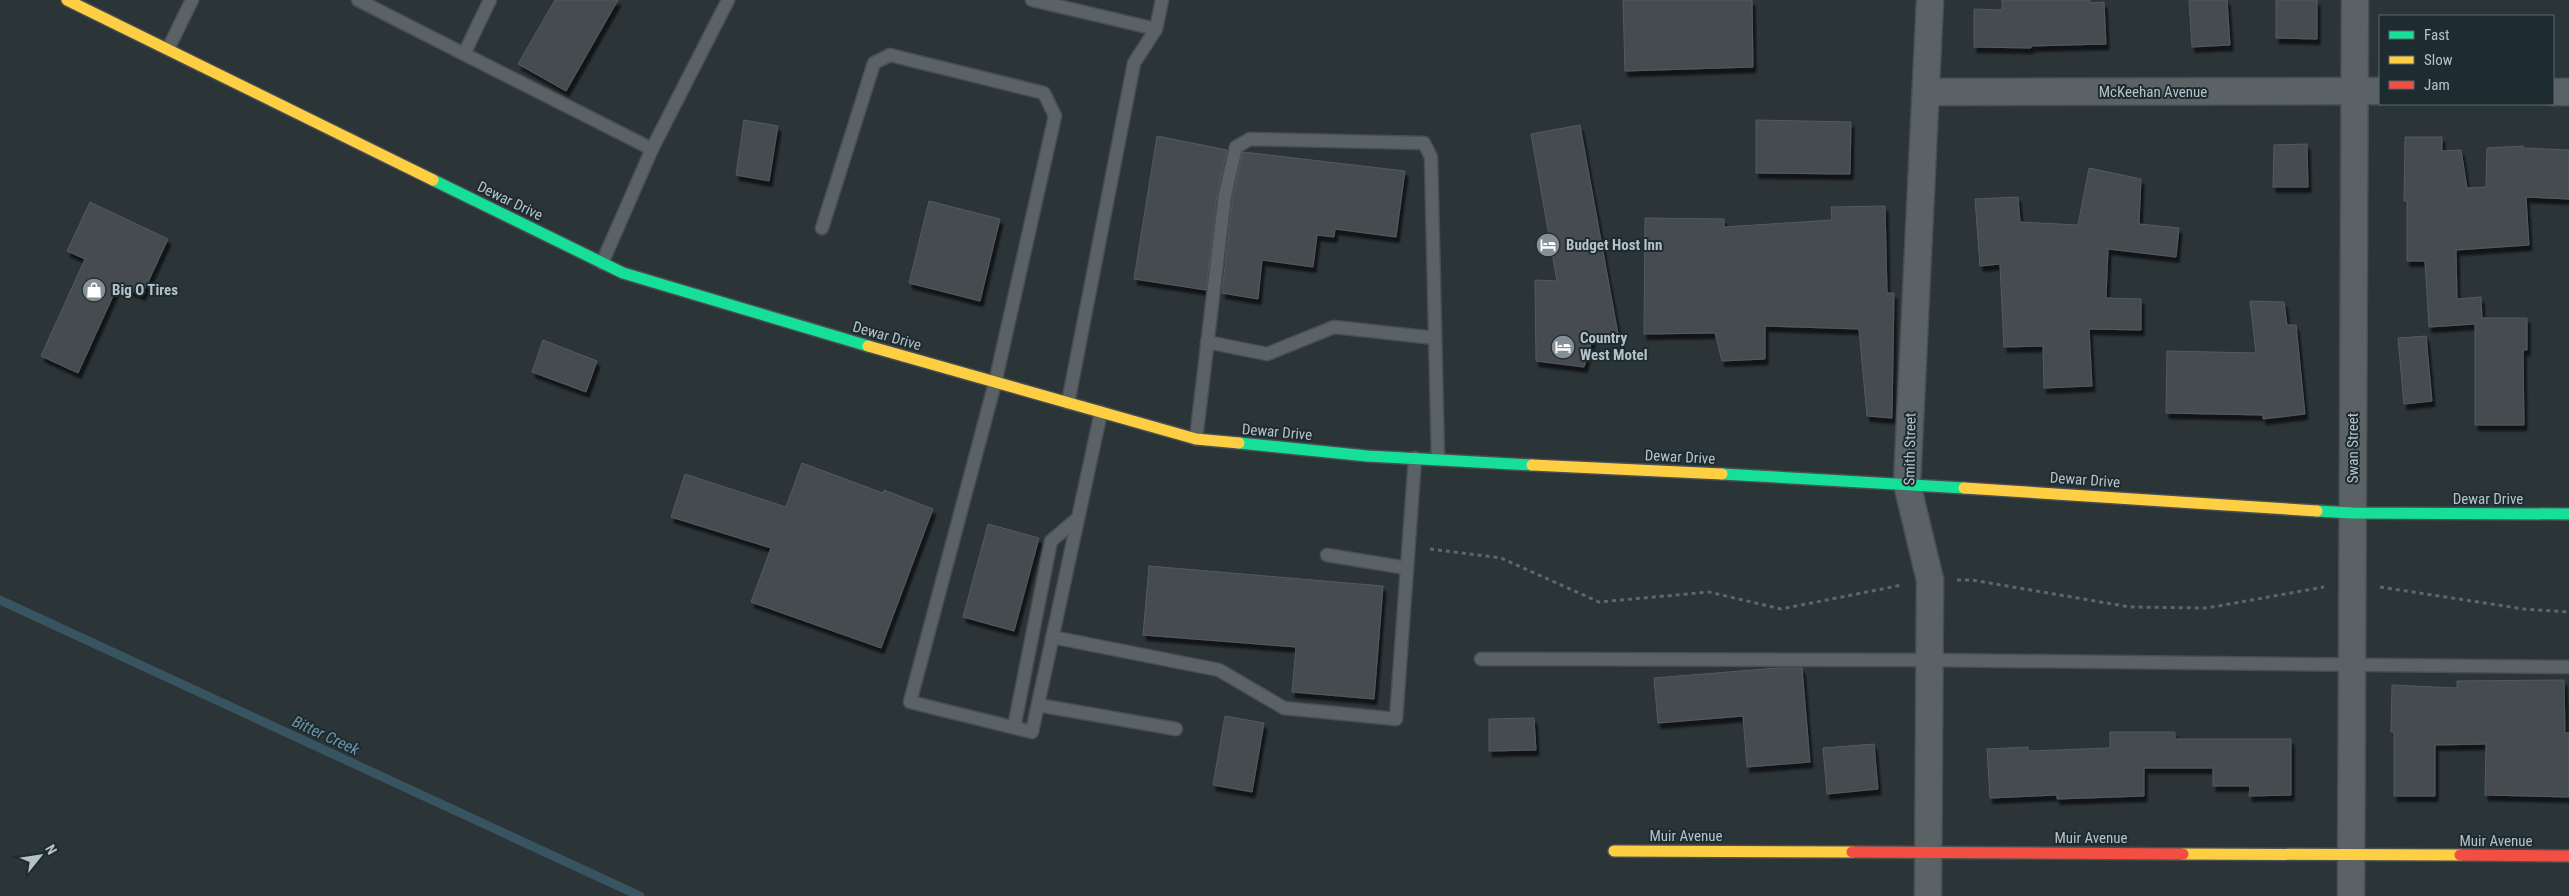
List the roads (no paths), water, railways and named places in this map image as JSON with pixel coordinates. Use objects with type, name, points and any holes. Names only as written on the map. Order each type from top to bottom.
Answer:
[{"type":"main road","name":"Dewar Drive","points":[[67,0],[623,273],[995,383],[1196,439],[1438,460],[1907,484],[2352,513],[2569,514]]},
{"type":"main road","name":"Muir Avenue","points":[[1614,851],[2569,856]]},
{"type":"street","name":"Smith Street","points":[[1928,896],[1930,580],[1907,484],[1930,0]]},
{"type":"street","name":"Swan Street","points":[[2351,896],[2355,0]]},
{"type":"street","name":"McKeehan Avenue","points":[[1926,92],[2379,91]]},
{"type":"street","points":[[2554,92],[2569,92]]},
{"type":"lane","points":[[168,49],[192,0]]},
{"type":"lane","points":[[358,0],[652,149]]},
{"type":"lane","points":[[464,54],[490,0]]},
{"type":"lane","points":[[602,263],[652,149],[728,0]]},
{"type":"lane","points":[[1032,0],[1156,29]]},
{"type":"lane","points":[[1068,403],[1134,63],[1156,29],[1162,0]]},
{"type":"lane","points":[[822,228],[874,63],[890,55],[1044,93],[1055,116],[995,383],[910,702],[1032,732],[1101,412]]},
{"type":"lane","points":[[1196,439],[1225,195],[1236,147],[1250,139],[1424,143],[1431,157],[1438,460]]},
{"type":"lane","points":[[1207,342],[1268,354],[1334,327],[1435,338]]},
{"type":"lane","points":[[1052,637],[1219,670],[1284,708],[1396,719],[1415,458]]},
{"type":"lane","points":[[1014,728],[1051,541],[1078,518]]},
{"type":"lane","points":[[1327,556],[1407,568]]},
{"type":"lane","points":[[1481,659],[1930,660],[2569,667]]},
{"type":"lane","points":[[1038,705],[1176,729]]},
{"type":"waterway","name":"Bitter Creek","points":[[0,600],[640,896]]},
{"type":"place","name":"Budget Host Inn","points":[[1548,245]]},
{"type":"place","name":"Big O Tires","points":[[94,290]]},
{"type":"place","name":"Country West Motel","points":[[1563,347]]}]
